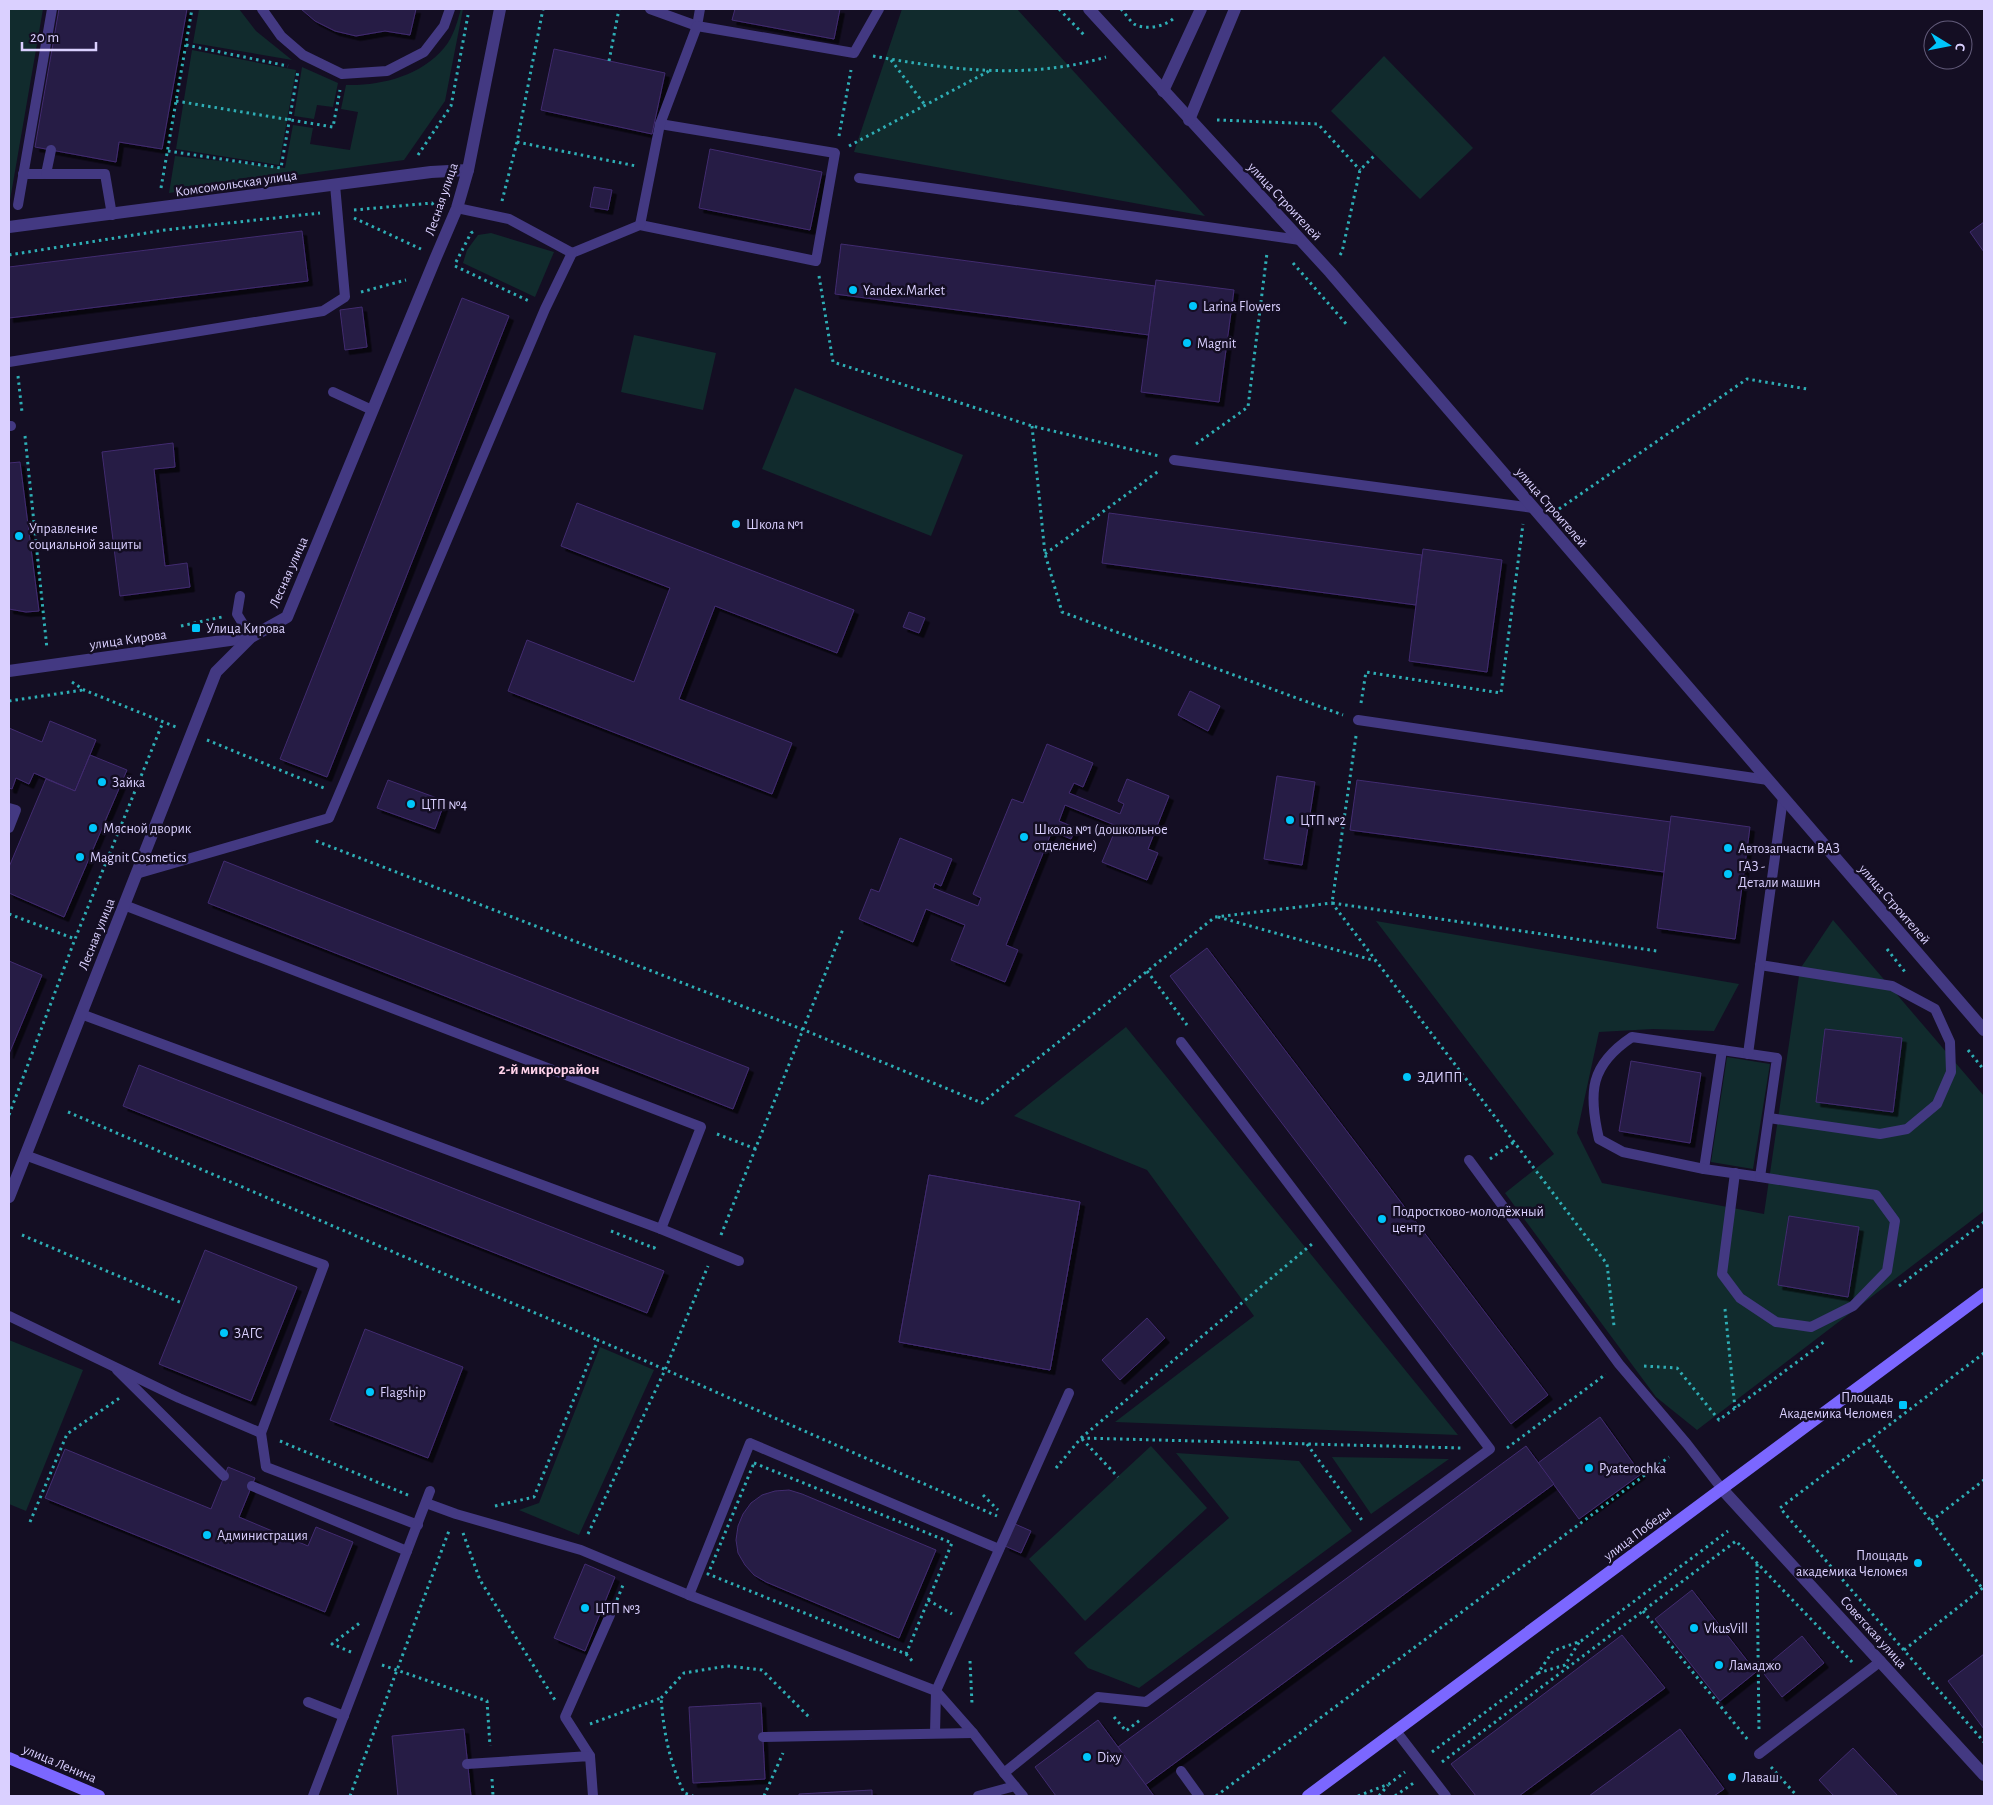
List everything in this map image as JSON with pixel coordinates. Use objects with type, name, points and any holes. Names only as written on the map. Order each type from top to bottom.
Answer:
[{"type":"street","name":"Лесная улица","points":[[9,1196],[216,672],[251,637],[287,617],[456,208],[468,170],[500,9]]},
{"type":"street","name":"улица Строителей","points":[[1089,9],[1300,240],[1984,1030]]},
{"type":"street","points":[[1163,91],[1202,9]]},
{"type":"street","points":[[1189,120],[1235,9]]},
{"type":"street","name":"Комсомольская улица","points":[[9,227],[431,172],[468,170]]},
{"type":"street","name":"улица Кирова","points":[[9,671],[251,637]]},
{"type":"street","name":"улица Победы","points":[[1308,1796],[1984,1294]]},
{"type":"street","name":"Советская улица","points":[[1722,1489],[1984,1775]]},
{"type":"street","name":"улица Ленина","points":[[9,1758],[99,1796]]},
{"type":"lane","points":[[18,205],[52,9]]},
{"type":"lane","points":[[262,9],[281,36],[303,55],[342,74],[387,71],[424,52],[444,26],[450,9]]},
{"type":"lane","points":[[650,9],[697,26],[854,53],[879,9]]},
{"type":"lane","points":[[640,225],[660,124],[697,26],[700,9]]},
{"type":"lane","points":[[136,874],[329,818],[545,308],[572,253],[640,225],[816,261],[835,153],[660,124]]},
{"type":"lane","points":[[46,174],[51,150]]},
{"type":"lane","points":[[23,174],[106,174],[112,215]]},
{"type":"lane","points":[[859,178],[1300,240]]},
{"type":"lane","points":[[13,361],[323,312],[345,297],[335,185]]},
{"type":"lane","points":[[456,208],[509,219],[572,253]]},
{"type":"lane","points":[[333,392],[372,410]]},
{"type":"lane","points":[[1174,460],[1533,508]]},
{"type":"lane","points":[[240,596],[237,614],[251,637]]},
{"type":"lane","points":[[1358,720],[1768,780]]},
{"type":"lane","points":[[1748,1054],[1783,798]]},
{"type":"lane","points":[[9,808],[16,810],[9,828]]},
{"type":"lane","points":[[124,905],[701,1127],[661,1229]]},
{"type":"lane","points":[[1760,965],[1892,986],[1935,1009],[1950,1042],[1951,1072],[1937,1104],[1907,1129],[1880,1134],[1769,1118]]},
{"type":"lane","points":[[81,1014],[661,1229],[739,1261]]},
{"type":"lane","points":[[1735,1173],[1722,1274],[1740,1298],[1776,1322],[1811,1327],[1853,1306],[1887,1271],[1896,1221],[1876,1195],[1760,1177],[1704,1168],[1623,1152],[1600,1138],[1592,1110],[1597,1071],[1613,1050],[1632,1037],[1778,1058],[1760,1177]]},
{"type":"lane","points":[[1004,1773],[1098,1697],[1146,1702],[1490,1449],[1180,1042]]},
{"type":"lane","points":[[1704,1168],[1722,1050]]},
{"type":"lane","points":[[25,1155],[324,1265],[260,1433],[266,1467],[418,1526]]},
{"type":"lane","points":[[1469,1160],[1619,1364],[1687,1444],[1722,1489]]},
{"type":"lane","points":[[9,1316],[179,1398],[260,1433]]},
{"type":"lane","points":[[111,1364],[224,1476]]},
{"type":"lane","points":[[935,1733],[936,1691],[1069,1393]]},
{"type":"lane","points":[[689,1595],[750,1443],[999,1549]]},
{"type":"lane","points":[[252,1486],[407,1550]]},
{"type":"lane","points":[[313,1796],[430,1491]]},
{"type":"lane","points":[[426,1503],[456,1514],[580,1550],[689,1595],[936,1691],[974,1733],[1023,1796]]},
{"type":"lane","points":[[593,1796],[590,1756],[565,1717],[610,1615]]},
{"type":"lane","points":[[1759,1754],[1880,1661]]},
{"type":"lane","points":[[308,1702],[344,1716]]},
{"type":"lane","points":[[1396,1731],[1446,1796]]},
{"type":"lane","points":[[763,1736],[974,1733]]},
{"type":"lane","points":[[468,1764],[590,1756]]},
{"type":"lane","points":[[1181,1771],[1199,1796]]},
{"type":"lane","points":[[978,1796],[1015,1786]]},
{"type":"path","points":[[164,230],[159,198],[192,9]]},
{"type":"path","points":[[412,163],[452,106],[469,9]]},
{"type":"path","points":[[542,9],[517,142],[498,216],[471,233],[455,266],[545,308]]},
{"type":"path","points":[[609,61],[618,9]]},
{"type":"path","points":[[1059,9],[1092,43]]},
{"type":"path","points":[[1121,9],[1135,24],[1148,26],[1171,22],[1180,12]]},
{"type":"path","points":[[168,151],[281,168],[298,68],[186,46]]},
{"type":"path","points":[[835,153],[854,53],[891,60],[990,70],[1031,70],[1077,66],[1106,57],[1099,50]]},
{"type":"path","points":[[891,60],[925,105]]},
{"type":"path","points":[[835,153],[990,70]]},
{"type":"path","points":[[176,101],[333,127],[342,74]]},
{"type":"path","points":[[1209,120],[1318,124],[1360,170]]},
{"type":"path","points":[[517,142],[651,169]]},
{"type":"path","points":[[1338,257],[1342,252],[1360,170],[1375,155]]},
{"type":"path","points":[[9,255],[164,230],[418,204]]},
{"type":"path","points":[[338,211],[422,250]]},
{"type":"path","points":[[1045,554],[1248,407],[1269,235]]},
{"type":"path","points":[[816,261],[833,362],[1032,426],[1174,460]]},
{"type":"path","points":[[345,297],[409,280]]},
{"type":"path","points":[[13,361],[22,415]]},
{"type":"path","points":[[1556,511],[1747,379],[1807,389]]},
{"type":"path","points":[[1032,426],[1045,554],[1062,612],[1358,720]]},
{"type":"path","points":[[24,433],[48,666],[84,690],[339,794]]},
{"type":"path","points":[[1523,523],[1501,693],[1366,672],[1332,903],[1607,1264],[1614,1328]]},
{"type":"path","points":[[9,701],[84,690]]},
{"type":"path","points":[[9,1115],[76,939],[164,722]]},
{"type":"path","points":[[286,830],[804,1030],[982,1103],[1215,916],[1332,903],[1657,951]]},
{"type":"path","points":[[9,914],[76,939]]},
{"type":"path","points":[[1215,916],[1376,961]]},
{"type":"path","points":[[580,1550],[665,1370],[756,1149],[843,929]]},
{"type":"path","points":[[68,1112],[598,1340],[1011,1522]]},
{"type":"path","points":[[701,1127],[756,1149]]},
{"type":"path","points":[[1476,1170],[1514,1142]]},
{"type":"path","points":[[1081,1438],[1326,1232]]},
{"type":"path","points":[[22,1235],[182,1303]]},
{"type":"path","points":[[1722,1274],[1735,1408]]},
{"type":"path","points":[[456,1514],[534,1497],[598,1340]]},
{"type":"path","points":[[1984,1353],[1780,1508],[1984,1742]]},
{"type":"path","points":[[1619,1364],[1677,1368],[1719,1420]]},
{"type":"path","points":[[30,1522],[67,1434],[134,1388]]},
{"type":"path","points":[[260,1433],[426,1503]]},
{"type":"path","points":[[1081,1438],[1490,1449]]},
{"type":"path","points":[[1081,1438],[1118,1477]]},
{"type":"path","points":[[1869,1440],[1983,1587],[1904,1650]]},
{"type":"path","points":[[1307,1444],[1373,1535]]},
{"type":"path","points":[[1216,1796],[1670,1457]]},
{"type":"path","points":[[754,1463],[952,1543],[906,1654],[708,1574],[754,1463]]},
{"type":"path","points":[[1931,1521],[1984,1480]]},
{"type":"path","points":[[350,1796],[456,1514]]},
{"type":"path","points":[[456,1514],[480,1580],[565,1717]]},
{"type":"path","points":[[1538,1673],[1552,1651],[1581,1641],[1728,1531]]},
{"type":"path","points":[[1395,1796],[1736,1541],[1757,1563],[1759,1754]]},
{"type":"path","points":[[610,1615],[630,1570]]},
{"type":"path","points":[[1643,1611],[1759,1754],[1797,1796]]},
{"type":"path","points":[[1379,1796],[1389,1784],[1538,1673],[1565,1665],[1581,1641]]},
{"type":"path","points":[[366,1658],[397,1671],[488,1701],[493,1796]]},
{"type":"path","points":[[573,1730],[661,1698],[684,1674],[727,1666],[762,1670],[828,1735]]},
{"type":"path","points":[[661,1698],[664,1738],[674,1772],[684,1793],[692,1796]]},
{"type":"path","points":[[764,1796],[791,1736]]},
{"type":"path","points":[[1358,1796],[1389,1784]]},
{"type":"green space","points":[[9,9],[43,9],[9,206]]},
{"type":"green space","points":[[199,9],[239,9],[256,31],[292,60],[193,43]]},
{"type":"green space","points":[[461,9],[463,9],[445,101],[404,160],[169,193],[175,156],[285,168],[293,125],[313,128],[310,144],[350,150],[358,112],[341,109],[346,85],[372,84],[386,81],[424,66],[435,58],[450,39]]},
{"type":"green space","points":[[902,9],[1017,9],[1205,216],[854,152]]},
{"type":"green space","points":[[192,50],[296,70],[279,165],[176,149]]},
{"type":"green space","points":[[1384,56],[1473,148],[1420,199],[1331,111]]},
{"type":"green space","points":[[302,67],[338,83],[333,107],[317,105],[314,119],[294,116]]},
{"type":"green space","points":[[491,233],[554,252],[535,297],[463,263],[467,250],[478,235]]},
{"type":"green space","points":[[634,335],[716,353],[703,410],[621,392]]},
{"type":"green space","points":[[795,388],[963,455],[931,536],[762,469]]},
{"type":"green space","points":[[1833,920],[1984,1096],[1984,1211],[1697,1430],[1656,1397],[1505,1193],[1554,1154],[1376,921],[1739,984],[1714,1031],[1653,1029],[1599,1032],[1577,1133],[1602,1183],[1764,1214],[1800,969]]},
{"type":"green space","points":[[1126,1027],[1458,1435],[1115,1422],[1254,1316],[1147,1170],[1014,1116]]},
{"type":"green space","points":[[1727,1057],[1770,1064],[1753,1169],[1711,1162]]},
{"type":"green space","points":[[9,1340],[83,1370],[26,1511],[9,1504]]},
{"type":"green space","points":[[600,1347],[654,1370],[579,1535],[519,1510],[539,1503]]},
{"type":"green space","points":[[1151,1446],[1207,1508],[1085,1621],[1029,1559]]},
{"type":"green space","points":[[1176,1453],[1299,1461],[1352,1531],[1139,1688],[1088,1668],[1074,1653],[1229,1518]]},
{"type":"green space","points":[[1332,1457],[1449,1459],[1371,1514]]},
{"type":"building","points":[[59,9],[187,9],[162,149],[119,142],[116,162],[35,147]]},
{"type":"building","points":[[301,9],[416,9],[410,35],[385,31],[356,36],[335,31],[315,21]]},
{"type":"building","points":[[735,9],[840,9],[834,39],[732,20]]},
{"type":"building","points":[[554,49],[665,73],[652,134],[541,110]]},
{"type":"building","points":[[710,149],[822,172],[810,230],[699,208]]},
{"type":"building","points":[[594,187],[612,190],[608,210],[590,207]]},
{"type":"building","points":[[1984,222],[1984,252],[1970,232]]},
{"type":"building","points":[[302,231],[308,281],[9,318],[9,267]]},
{"type":"building","points":[[841,244],[1155,286],[1149,335],[835,294]]},
{"type":"building","points":[[1156,280],[1234,290],[1219,402],[1141,392]]},
{"type":"building","points":[[462,298],[509,316],[327,777],[280,759]]},
{"type":"building","points":[[362,307],[367,347],[345,350],[340,310]]},
{"type":"building","points":[[173,443],[175,467],[154,469],[165,566],[187,563],[190,587],[120,596],[102,452]]},
{"type":"building","name":"Управление социальной защиты","points":[[20,462],[39,611],[26,612],[9,609],[9,463]]},
{"type":"building","points":[[577,503],[854,610],[837,653],[715,606],[679,699],[792,743],[772,794],[508,691],[527,640],[634,682],[670,588],[561,546]]},
{"type":"building","points":[[1109,513],[1422,555],[1416,605],[1102,563]]},
{"type":"building","points":[[1423,549],[1502,560],[1487,672],[1409,661]]},
{"type":"building","points":[[909,612],[925,618],[919,633],[903,627]]},
{"type":"building","points":[[1190,691],[1220,706],[1208,731],[1178,715]]},
{"type":"building","points":[[50,721],[96,740],[75,791],[34,773],[29,784],[16,778],[12,789],[9,788],[9,728],[42,742]]},
{"type":"building","points":[[1047,744],[1093,763],[1083,787],[1074,783],[1069,793],[1120,814],[1124,804],[1118,801],[1127,779],[1169,796],[1148,849],[1158,853],[1147,880],[1102,862],[1117,826],[1065,805],[1059,821],[1076,828],[1071,839],[1052,831],[1006,945],[1018,950],[1005,982],[951,960],[965,925],[926,909],[913,942],[859,919],[871,889],[879,892],[900,838],[952,859],[941,886],[935,883],[933,888],[978,906],[981,898],[973,894],[1012,799],[1023,803]]},
{"type":"building","points":[[90,755],[127,770],[64,917],[9,893],[9,867],[46,779],[75,791]]},
{"type":"building","name":"ЦТП №2","points":[[1277,776],[1315,782],[1302,865],[1264,859]]},
{"type":"building","name":"ЦТП №4","points":[[388,780],[445,801],[435,829],[377,808]]},
{"type":"building","points":[[1357,780],[1671,822],[1664,872],[1350,830]]},
{"type":"building","points":[[1671,816],[1750,827],[1735,939],[1657,928]]},
{"type":"building","points":[[224,861],[749,1068],[733,1109],[208,903]]},
{"type":"building","points":[[1207,948],[1548,1395],[1511,1424],[1170,976]]},
{"type":"building","points":[[9,961],[42,975],[9,1054]]},
{"type":"building","points":[[1825,1029],[1902,1038],[1893,1112],[1816,1102]]},
{"type":"building","points":[[1631,1061],[1701,1073],[1690,1143],[1619,1131]]},
{"type":"building","points":[[139,1065],[664,1271],[647,1313],[123,1106]]},
{"type":"building","points":[[929,1175],[1080,1202],[1050,1370],[899,1342]],"holes":[[[971,1208],[1032,1218],[1022,1273],[962,1263]],[[958,1282],[1017,1292],[1010,1333],[993,1331],[992,1342],[973,1339],[974,1329],[951,1325]]]},
{"type":"building","points":[[929,1175],[1080,1202],[1050,1370],[899,1342]]},
{"type":"building","points":[[1789,1216],[1859,1227],[1848,1297],[1778,1285]]},
{"type":"building","name":"ЗАГС","points":[[205,1250],[297,1287],[251,1401],[159,1364]]},
{"type":"building","points":[[1147,1318],[1165,1338],[1120,1380],[1102,1360]]},
{"type":"building","points":[[365,1329],[463,1367],[428,1458],[330,1420]]},
{"type":"building","name":"Pyaterochka","points":[[1600,1417],[1641,1474],[1579,1519],[1538,1463]]},
{"type":"building","points":[[1526,1446],[1554,1484],[1145,1785],[1118,1747]]},
{"type":"building","name":"Администрация","points":[[65,1449],[211,1509],[228,1467],[255,1478],[239,1517],[308,1546],[316,1527],[353,1542],[325,1612],[45,1498]]},
{"type":"building","points":[[789,1490],[936,1550],[899,1638],[766,1582],[754,1575],[745,1565],[738,1553],[736,1540],[738,1526],[743,1514],[751,1503],[762,1495],[775,1491]]},
{"type":"building","points":[[1015,1524],[1031,1531],[1021,1553],[1005,1546]]},
{"type":"building","name":"ЦТП №3","points":[[585,1564],[615,1577],[585,1651],[554,1638]]},
{"type":"building","points":[[1692,1590],[1756,1672],[1720,1701],[1655,1619]]},
{"type":"building","points":[[1622,1635],[1665,1688],[1519,1796],[1476,1796],[1451,1764]]},
{"type":"building","points":[[1802,1636],[1824,1663],[1782,1697],[1761,1670]]},
{"type":"building","points":[[1984,1654],[1984,1729],[1948,1681]]},
{"type":"building","points":[[761,1703],[765,1779],[693,1783],[689,1707]]},
{"type":"building","name":"Dixy","points":[[1098,1720],[1154,1796],[1056,1796],[1035,1767]]},
{"type":"building","points":[[464,1729],[471,1796],[398,1796],[392,1736]]},
{"type":"building","points":[[1680,1729],[1724,1789],[1714,1796],[1589,1796]]},
{"type":"building","points":[[1853,1748],[1898,1796],[1834,1796],[1819,1780]]},
{"type":"building","points":[[872,1790],[872,1796],[799,1796],[799,1794]]},
{"type":"place","name":"Yandex.Market","points":[[853,290]]},
{"type":"place","name":"Larina Flowers","points":[[1193,306]]},
{"type":"place","name":"Magnit","points":[[1187,343]]},
{"type":"place","name":"Школа №1","points":[[736,524]]},
{"type":"place","name":"Управление социальной защиты","points":[[19,536]]},
{"type":"place","name":"Улица Кирова","points":[[196,628]]},
{"type":"place","name":"Зайка","points":[[102,782]]},
{"type":"place","name":"ЦТП №4","points":[[411,804]]},
{"type":"place","name":"ЦТП №2","points":[[1290,820]]},
{"type":"place","name":"Мясной дворик","points":[[93,828]]},
{"type":"place","name":"Школа №1 (дошкольное отделение)","points":[[1024,837]]},
{"type":"place","name":"Автозапчасти ВАЗ","points":[[1728,848]]},
{"type":"place","name":"Magnit Cosmetics","points":[[80,857]]},
{"type":"place","name":"ГАЗ - Детали машин","points":[[1728,874]]},
{"type":"place","name":"ЭДИПП","points":[[1407,1077]]},
{"type":"place","name":"Подростково-молодёжный центр","points":[[1382,1219]]},
{"type":"place","name":"ЗАГС","points":[[224,1333]]},
{"type":"place","name":"Flagship","points":[[370,1392]]},
{"type":"place","name":"Площадь Академика Челомея","points":[[1903,1405]]},
{"type":"place","name":"Pyaterochka","points":[[1589,1468]]},
{"type":"place","name":"Администрация","points":[[207,1535]]},
{"type":"place","name":"Площадь академика Челомея","points":[[1918,1563]]},
{"type":"place","name":"ЦТП №3","points":[[585,1608]]},
{"type":"place","name":"VkusVill","points":[[1694,1628]]},
{"type":"place","name":"Ламаджо","points":[[1719,1665]]},
{"type":"place","name":"Dixy","points":[[1087,1757]]},
{"type":"place","name":"Лаваш","points":[[1732,1777]]},
{"type":"district","name":"2-й микрорайон","points":[[549,1069]]}]
